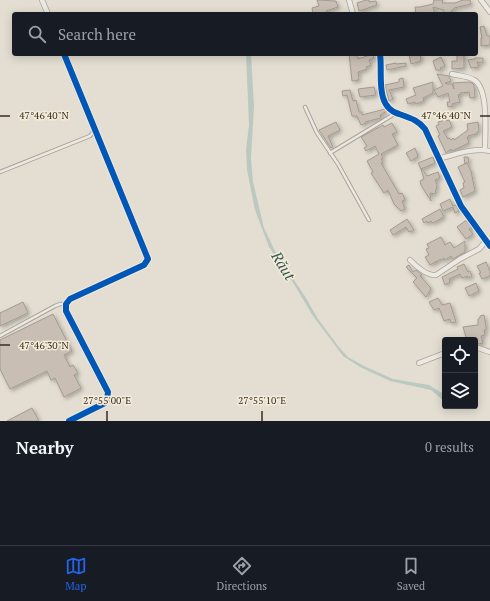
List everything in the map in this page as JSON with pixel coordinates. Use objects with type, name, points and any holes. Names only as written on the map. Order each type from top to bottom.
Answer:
[{"type":"street","points":[[42,0],[47,12]]},
{"type":"street","points":[[349,0],[352,12]]},
{"type":"street","points":[[481,0],[490,12]]},
{"type":"street","points":[[65,56],[148,259],[144,264],[70,299],[66,304],[66,311],[108,392],[105,403],[70,421]]},
{"type":"street","points":[[380,56],[382,92],[387,107],[396,114],[409,117],[421,123],[461,206],[490,246]]},
{"type":"street","points":[[452,74],[474,80],[482,89],[485,116],[484,149]]},
{"type":"street","points":[[438,158],[484,149],[490,151]]},
{"type":"street","points":[[410,260],[426,272],[436,275],[460,259],[479,249],[486,242]]},
{"type":"street","points":[[478,349],[490,352]]},
{"type":"street","points":[[419,363],[442,354]]},
{"type":"lane","points":[[305,107],[317,133],[338,164],[368,220]]},
{"type":"lane","points":[[330,153],[396,114]]},
{"type":"lane","points":[[0,172],[90,136],[95,130]]},
{"type":"lane","points":[[0,336],[55,306],[66,304]]},
{"type":"water","name":"Răut","points":[[246,56],[251,56],[254,106],[251,158],[253,182],[264,228],[275,251],[318,319],[348,357],[393,379],[429,385],[442,393],[442,399],[431,390],[390,381],[360,367],[343,356],[313,316],[289,276],[269,247],[255,210],[247,170],[246,150],[249,125]]},
{"type":"building","points":[[317,0],[336,1],[338,7],[326,12],[313,12],[312,8],[319,6]]},
{"type":"building","points":[[369,0],[369,2],[376,1],[377,5],[359,11],[357,3]]},
{"type":"building","points":[[434,0],[443,0],[442,3],[455,3],[463,0],[470,0],[471,4],[454,8],[451,12],[444,12],[444,10],[433,7],[434,12],[416,12],[415,7],[433,4]]},
{"type":"building","points":[[484,26],[487,36],[490,36],[490,45],[481,46],[482,38],[480,27]]},
{"type":"building","points":[[349,56],[357,56],[358,59],[367,56],[374,56],[374,58],[369,60],[371,65],[366,67],[367,69],[358,72],[359,80],[352,81]]},
{"type":"building","points":[[409,56],[420,56],[421,61],[411,64]]},
{"type":"building","points":[[457,56],[464,56],[464,68],[452,69],[452,61],[457,61]]},
{"type":"building","points":[[441,57],[445,66],[440,68],[441,70],[436,70],[433,61]]},
{"type":"building","points":[[483,58],[483,63],[477,62],[479,67],[471,68],[468,60]]},
{"type":"building","points":[[406,63],[406,66],[387,70],[386,65]]},
{"type":"building","points":[[437,74],[449,76],[451,81],[445,83],[452,84],[454,89],[453,83],[472,83],[474,85],[475,97],[470,98],[469,92],[460,93],[461,94],[458,95],[460,102],[452,104],[453,106],[448,107],[447,102],[450,102],[448,93],[438,97],[434,90],[443,86]]},
{"type":"building","points":[[403,78],[404,87],[389,90],[393,99],[389,101],[385,85],[399,82],[399,79]]},
{"type":"building","points":[[433,82],[433,93],[423,98],[424,101],[416,104],[415,102],[408,104],[406,99],[416,95],[413,88]]},
{"type":"building","points":[[374,87],[376,95],[360,97],[358,89]]},
{"type":"building","points":[[350,90],[353,101],[356,100],[359,112],[362,112],[362,115],[385,109],[387,111],[380,115],[381,118],[365,122],[366,123],[361,125],[357,116],[352,116],[347,95],[343,96],[342,91]]},
{"type":"building","points":[[446,118],[447,121],[449,120],[452,127],[443,131],[448,139],[449,138],[451,140],[453,138],[454,140],[468,130],[467,124],[478,122],[479,130],[476,134],[467,137],[469,143],[452,151],[451,149],[446,153],[438,136],[440,135],[436,126],[439,124],[438,122]]},
{"type":"building","points":[[336,122],[340,130],[328,136],[333,147],[331,148],[319,130]]},
{"type":"building","points":[[392,123],[397,132],[392,134],[398,145],[381,154],[383,158],[381,159],[383,162],[381,163],[399,194],[402,193],[404,197],[405,200],[402,201],[405,209],[401,211],[394,204],[388,190],[384,193],[371,173],[373,172],[367,161],[379,154],[375,146],[366,151],[364,148],[367,146],[361,137],[383,125],[384,127]]},
{"type":"building","points":[[415,148],[418,156],[411,161],[406,153]]},
{"type":"building","points":[[433,157],[435,163],[421,169],[418,163]]},
{"type":"building","points":[[464,157],[468,157],[469,163],[467,163],[471,171],[475,191],[463,197],[460,190],[464,188],[463,183],[465,182],[458,167],[465,164]]},
{"type":"building","points":[[421,169],[427,176],[438,172],[440,178],[435,180],[437,185],[435,194],[430,193],[431,201],[421,185],[420,181],[424,179]]},
{"type":"building","points":[[450,199],[453,206],[456,205],[459,211],[455,213],[453,207],[443,211],[440,204]]},
{"type":"building","points":[[440,209],[444,217],[433,223],[431,221],[428,223],[427,221],[424,223],[422,219]]},
{"type":"building","points":[[407,219],[414,230],[409,232],[406,227],[393,235],[390,230]]},
{"type":"building","points":[[467,221],[472,227],[469,229],[473,234],[466,239],[457,227]]},
{"type":"building","points":[[441,237],[445,245],[450,242],[454,248],[465,241],[465,252],[453,259],[451,256],[445,260],[444,258],[441,259],[430,265],[425,257],[429,255],[426,249],[429,248],[427,244]]},
{"type":"building","points":[[486,262],[490,271],[490,276],[482,279],[479,273],[481,273],[477,266]]},
{"type":"building","points":[[464,264],[472,276],[462,278],[460,274],[449,279],[450,282],[445,285],[442,277],[458,269],[457,267]]},
{"type":"building","points":[[409,265],[413,272],[416,270],[422,275],[420,276],[430,287],[431,289],[426,297],[413,282],[417,278],[406,267]]},
{"type":"building","points":[[476,283],[479,291],[469,296],[465,288]]},
{"type":"building","points":[[438,298],[442,305],[450,303],[456,322],[451,323],[450,319],[444,321],[439,308],[434,310],[429,302]]},
{"type":"building","points":[[23,302],[28,313],[0,326],[0,313]]},
{"type":"building","points":[[53,314],[72,351],[64,355],[70,367],[73,365],[78,373],[74,375],[81,388],[64,397],[55,378],[51,380],[47,371],[10,389],[0,369],[0,340]]},
{"type":"building","points":[[484,315],[486,330],[484,330],[485,335],[481,336],[483,343],[478,344],[478,337],[466,337],[463,327],[478,325],[478,319],[480,316]]},
{"type":"building","points":[[32,408],[39,421],[7,421]]},
{"type":"cycle path","points":[[65,56],[148,259],[144,265],[70,299],[66,304],[66,311],[108,392],[105,403],[69,421]]},
{"type":"cycle path","points":[[380,56],[381,88],[386,104],[391,110],[420,123],[425,129],[461,206],[490,246]]}]
